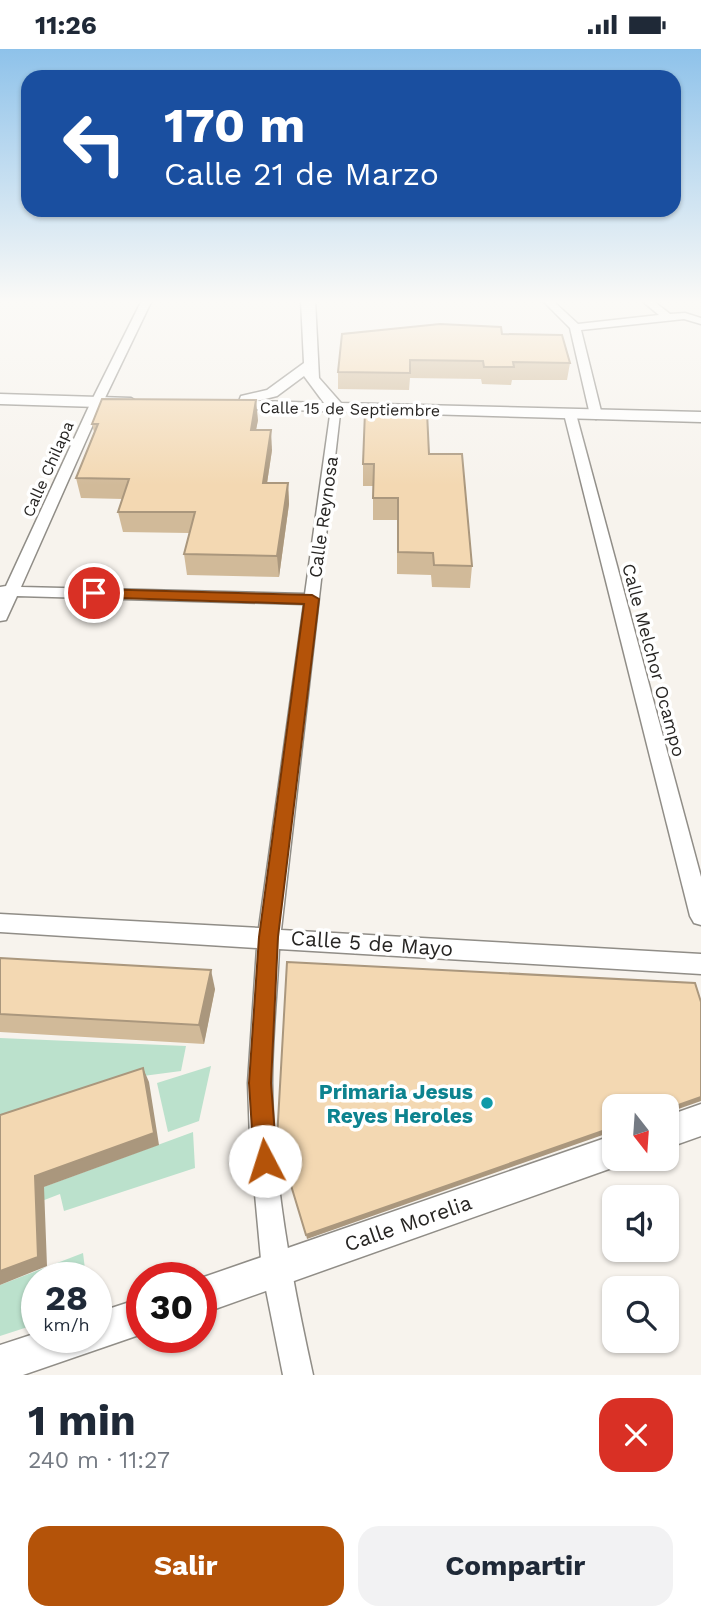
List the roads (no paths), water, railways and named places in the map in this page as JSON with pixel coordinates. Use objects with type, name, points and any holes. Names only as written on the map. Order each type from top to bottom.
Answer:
[{"type":"street","name":"Calle Chilapa","points":[[0,617],[6,591],[117,362]]},
{"type":"street","points":[[310,362],[312,379],[317,388],[337,408]]},
{"type":"street","points":[[583,362],[596,415]]},
{"type":"street","name":"Calle 15 de Septiembre","points":[[310,365],[272,393],[209,405],[701,417]]},
{"type":"street","points":[[0,399],[150,403]]},
{"type":"street","name":"Calle Reynosa","points":[[299,1375],[276,1270],[262,1140],[260,1083],[269,937],[337,408]]},
{"type":"street","name":"Calle Melchor Ocampo","points":[[570,414],[701,916]]},
{"type":"street","points":[[6,591],[312,599]]},
{"type":"street","name":"Calle 5 de Mayo","points":[[0,923],[701,964]]},
{"type":"street","points":[[679,1128],[701,1120]]},
{"type":"street","name":"Calle Morelia","points":[[217,1290],[602,1155]]},
{"type":"street","points":[[0,1364],[33,1353]]},
{"type":"place","name":"Primaria Jesus Reyes Heroles","points":[[487,1103]]}]
